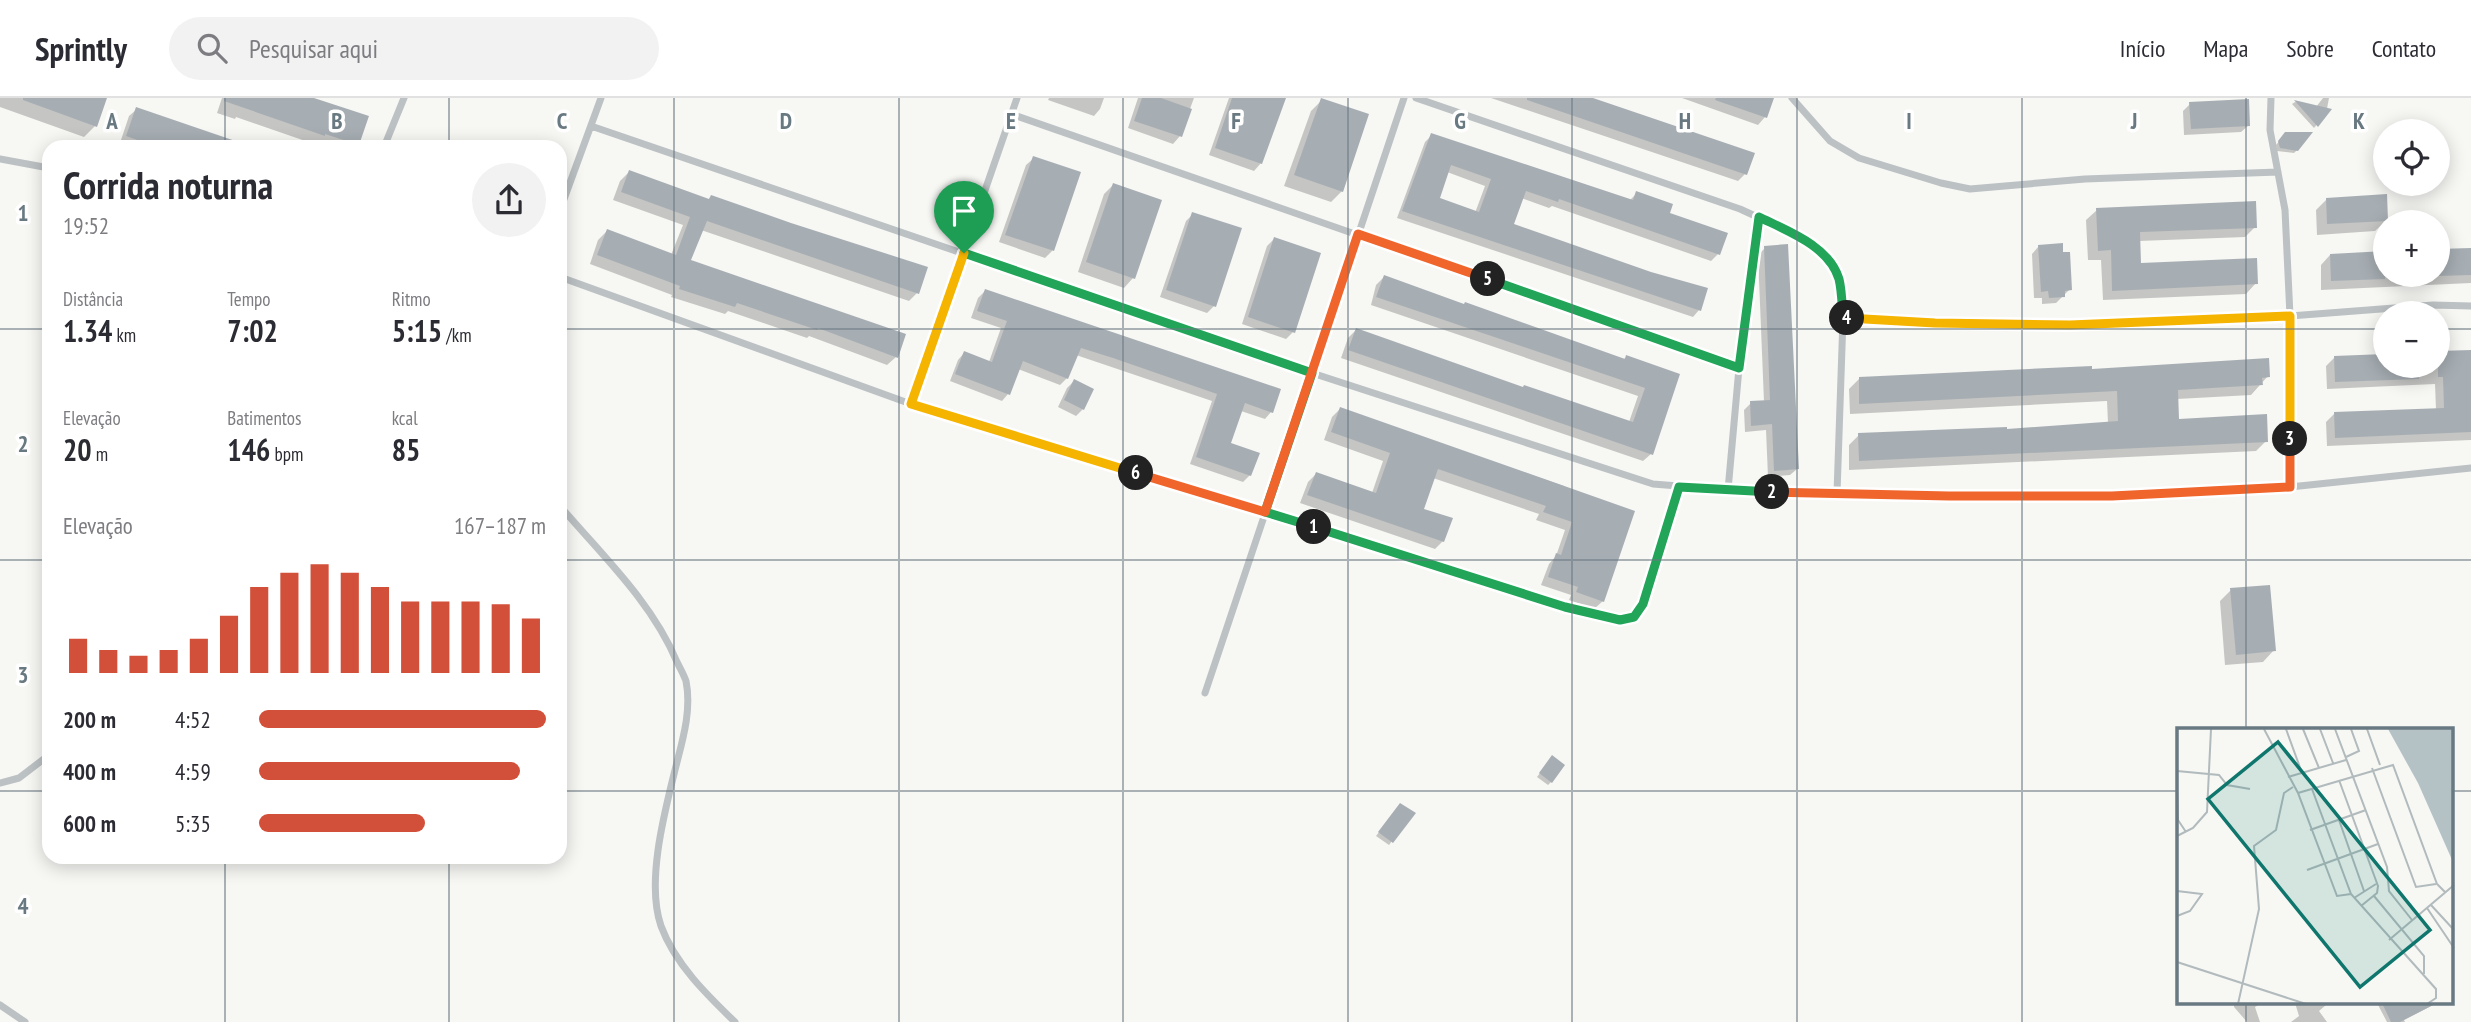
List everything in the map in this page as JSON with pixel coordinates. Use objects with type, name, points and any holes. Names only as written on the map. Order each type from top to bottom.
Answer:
[{"type":"street","points":[[387,140],[403,98]]},
{"type":"street","points":[[567,191],[601,98]]},
{"type":"street","points":[[911,404],[1017,98]]},
{"type":"street","points":[[1205,692],[1404,98]]},
{"type":"street","points":[[1416,98],[1727,204],[1790,232],[1829,259],[1839,280],[1843,318],[1838,493]]},
{"type":"street","points":[[1792,98],[1830,141],[1859,158],[1970,189],[2085,179],[2278,172]]},
{"type":"street","points":[[2272,98],[2270,130],[2285,210],[2290,316],[2290,487]]},
{"type":"street","points":[[1011,114],[1739,368]]},
{"type":"street","points":[[591,126],[1312,373],[1653,484],[1728,490],[1949,496],[2112,496],[2290,487],[2471,468]]},
{"type":"street","points":[[0,159],[42,167]]},
{"type":"street","points":[[1728,490],[1739,368],[1759,217]]},
{"type":"street","points":[[567,280],[911,404],[1565,607],[1620,620],[1634,617],[1643,604],[1679,487]]},
{"type":"street","points":[[1843,318],[1935,323],[2070,325],[2290,316],[2433,305],[2471,306]]},
{"type":"street","points":[[567,514],[653,615],[671,646],[686,681],[687,722],[672,781],[655,871],[656,900],[661,926],[677,957],[710,998],[735,1022]]},
{"type":"street","points":[[0,783],[19,778],[42,760]]},
{"type":"street","points":[[0,1005],[25,1022]]},
{"type":"building","points":[[23,98],[107,98],[97,127]]},
{"type":"building","points":[[224,98],[314,98],[369,116],[361,140],[344,140],[224,101]]},
{"type":"building","points":[[1142,98],[1161,98],[1192,109],[1182,137],[1134,121]]},
{"type":"building","points":[[1232,98],[1286,98],[1262,164],[1215,148]]},
{"type":"building","points":[[1321,98],[1369,114],[1343,192],[1294,175]]},
{"type":"building","points":[[1527,98],[1593,98],[1755,153],[1747,175]]},
{"type":"building","points":[[1774,98],[1767,118],[1715,100]]},
{"type":"building","points":[[2249,99],[2250,126],[2191,129],[2189,102]]},
{"type":"building","points":[[2294,100],[2332,109],[2318,127]]},
{"type":"building","points":[[136,107],[232,140],[137,140],[126,136]]},
{"type":"building","points":[[2285,132],[2313,132],[2298,151],[2280,148],[2278,141]]},
{"type":"building","points":[[1431,133],[1633,200],[1636,191],[1673,204],[1670,213],[1728,233],[1720,255],[1559,199],[1558,202],[1526,191],[1514,224],[1651,272],[1708,288],[1701,311],[1402,211]],"holes":[[[1451,165],[1491,179],[1479,212],[1440,198]]]},
{"type":"building","points":[[1033,156],[1081,172],[1054,251],[1005,235]]},
{"type":"building","points":[[629,170],[709,199],[711,195],[928,267],[919,294],[707,221],[691,260],[906,334],[898,358],[818,328],[817,330],[737,303],[735,307],[679,289],[680,286],[597,255],[607,229],[676,255],[690,217],[621,192]]},
{"type":"building","points":[[1113,183],[1162,200],[1135,279],[1086,262]]},
{"type":"building","points":[[2387,196],[2388,210],[2373,210],[2373,222],[2327,224],[2326,198]]},
{"type":"building","points":[[2256,201],[2257,228],[2140,232],[2141,263],[2257,258],[2258,284],[2112,291],[2111,250],[2098,251],[2096,208]]},
{"type":"building","points":[[1192,212],[1242,228],[1216,307],[1166,290]]},
{"type":"building","points":[[1274,237],[1321,253],[1295,333],[1248,317]]},
{"type":"building","points":[[2063,243],[2063,252],[2070,252],[2072,290],[2065,291],[2065,297],[2049,298],[2048,291],[2041,292],[2038,245]]},
{"type":"building","points":[[1788,244],[1799,469],[1774,471],[1772,424],[1751,426],[1750,401],[1770,400],[1764,246]]},
{"type":"building","points":[[2471,248],[2471,275],[2450,276],[2450,249]]},
{"type":"building","points":[[2373,252],[2373,279],[2331,281],[2330,254]]},
{"type":"building","points":[[1384,275],[1625,359],[1626,355],[1680,374],[1653,455],[1348,350],[1356,328],[1523,387],[1524,385],[1633,422],[1645,388],[1376,297]]},
{"type":"building","points":[[985,289],[1281,389],[1273,413],[1245,403],[1231,443],[1260,453],[1251,476],[1196,457],[1217,394],[1113,358],[1081,348],[1068,379],[1023,361],[1010,395],[955,374],[964,351],[992,362],[1007,321],[977,311]]},
{"type":"building","points":[[2471,350],[2471,432],[2335,438],[2334,412],[2444,408],[2443,378],[2450,378],[2450,351]]},
{"type":"building","points":[[2373,354],[2373,378],[2419,379],[2335,382],[2334,356]]},
{"type":"building","points":[[2269,358],[2270,377],[2262,378],[2263,385],[2178,390],[2179,419],[2267,414],[2268,442],[1859,461],[1858,433],[2007,429],[2118,421],[2117,391],[1859,404],[1859,377],[2092,366],[2092,369]]},
{"type":"building","points":[[1074,379],[1094,389],[1084,410],[1064,400]]},
{"type":"building","points":[[1340,407],[1635,511],[1604,602],[1576,592],[1578,587],[1548,577],[1556,553],[1561,555],[1572,522],[1543,512],[1546,506],[1438,469],[1424,509],[1453,518],[1444,542],[1307,495],[1316,472],[1376,493],[1390,453],[1331,432]]},
{"type":"building","points":[[2270,585],[2276,651],[2236,655],[2230,588]]},
{"type":"building","points":[[1552,755],[1565,765],[1552,783],[1539,773]]},
{"type":"building","points":[[1400,803],[1416,813],[1393,843],[1378,832]]},
{"type":"building","points":[[2382,1004],[2435,1004],[2400,1022],[2391,1022]]},
{"type":"route","points":[[964,253],[911,404],[1265,512],[1358,234],[1739,368],[1759,217],[1790,232],[1829,259],[1839,280],[1843,318],[1935,323],[2070,325],[2290,316],[2290,487],[2112,496],[1949,496],[1679,487],[1643,604],[1634,617],[1620,620],[1565,607],[1265,512],[1312,373],[964,253]]}]
